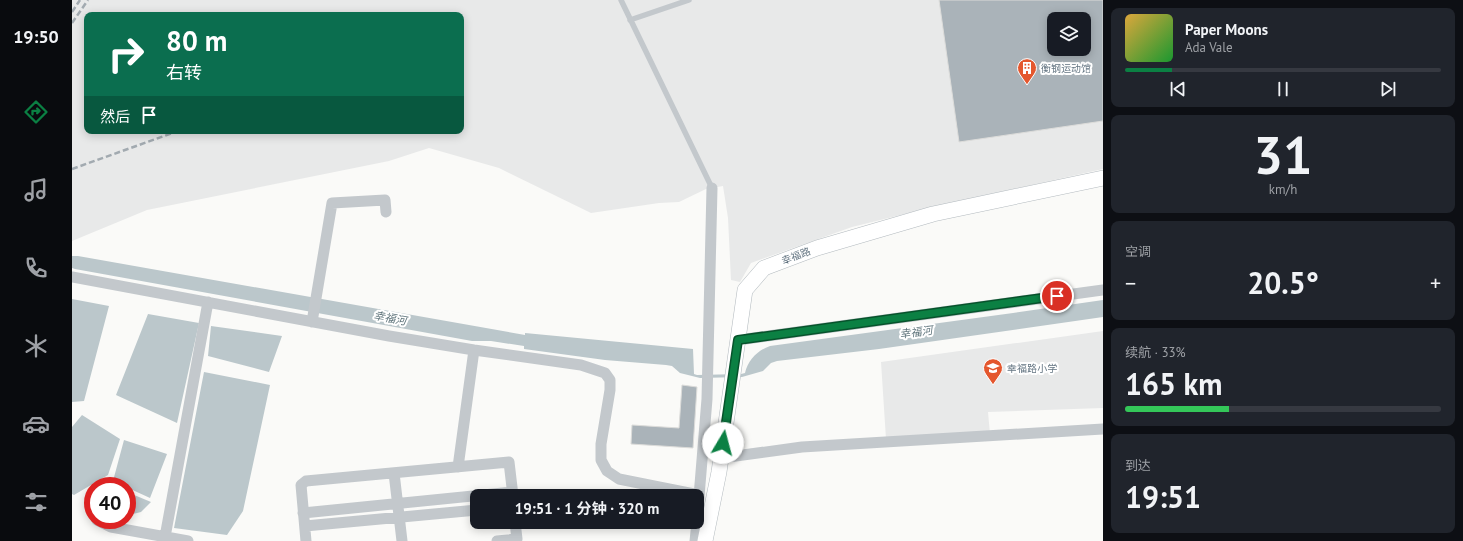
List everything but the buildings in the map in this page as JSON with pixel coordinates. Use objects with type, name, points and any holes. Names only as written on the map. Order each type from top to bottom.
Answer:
[{"type":"street","name":"幸福路","points":[[705,541],[721,458],[745,290],[764,268],[817,248],[933,214],[1103,178]]},
{"type":"street","points":[[700,489],[707,399],[712,188]]},
{"type":"street","points":[[312,322],[332,203],[385,200],[386,212]]},
{"type":"street","points":[[72,277],[312,322],[474,350],[581,365],[605,372],[610,380],[610,390],[601,444],[601,460],[607,471],[619,479],[669,489]]},
{"type":"street","points":[[738,340],[1103,290]]},
{"type":"street","points":[[165,537],[208,302]]},
{"type":"street","points":[[458,467],[474,350]]},
{"type":"street","points":[[721,458],[802,447],[1103,429]]},
{"type":"street","points":[[306,541],[301,485],[306,481],[509,462],[512,489]]},
{"type":"street","points":[[394,473],[402,541]]},
{"type":"street","points":[[303,513],[470,498]]},
{"type":"street","points":[[304,526],[470,511]]},
{"type":"street","points":[[122,529],[188,541]]},
{"type":"street","points":[[497,541],[517,539],[516,529]]},
{"type":"street","points":[[695,541],[696,529]]},
{"type":"lane","points":[[621,0],[712,188]]},
{"type":"lane","points":[[630,20],[689,0]]},
{"type":"shaded area","points":[[72,0],[1103,0],[1103,169],[933,207],[852,227],[751,263],[740,282],[731,280],[728,218],[723,186],[706,189],[679,202],[659,203],[591,213],[499,168],[429,148],[389,161],[147,210],[72,241]]},
{"type":"shaded area","name":"幸福路小学","points":[[1103,331],[1103,408],[988,412],[990,434],[886,439],[881,362]]},
{"type":"water","name":"幸福河","points":[[72,256],[525,335],[525,333],[693,349],[694,374],[697,375],[745,373],[748,364],[754,356],[761,350],[770,346],[1103,300],[1103,317],[879,349],[777,361],[771,363],[763,371],[742,377],[700,378],[680,373],[672,366],[605,360],[524,349],[524,346],[491,341],[472,341],[75,269],[72,268]]},
{"type":"water","points":[[72,299],[109,306],[84,401],[72,402]]},
{"type":"water","points":[[148,314],[199,323],[177,423],[116,395]]},
{"type":"water","points":[[211,326],[282,336],[269,372],[208,356]]},
{"type":"water","points":[[204,372],[270,385],[243,511],[227,535],[174,528]]},
{"type":"water","points":[[82,415],[120,439],[108,475],[105,477],[84,477],[84,489],[74,495],[72,494],[72,427]]},
{"type":"water","points":[[124,440],[167,454],[150,498],[136,492],[136,477],[114,477]]},
{"type":"water","points":[[136,496],[151,502],[141,512],[136,513]]},
{"type":"railway","points":[[72,12],[80,0]]},
{"type":"railway","points":[[72,23],[88,0]]},
{"type":"railway","points":[[72,169],[170,134]]},
{"type":"place","name":"衡钢运动馆","points":[[1027,85]]},
{"type":"place","name":"幸福路小学","points":[[993,385]]},
{"type":"route","points":[[723,443],[738,340],[1057,296]]}]
